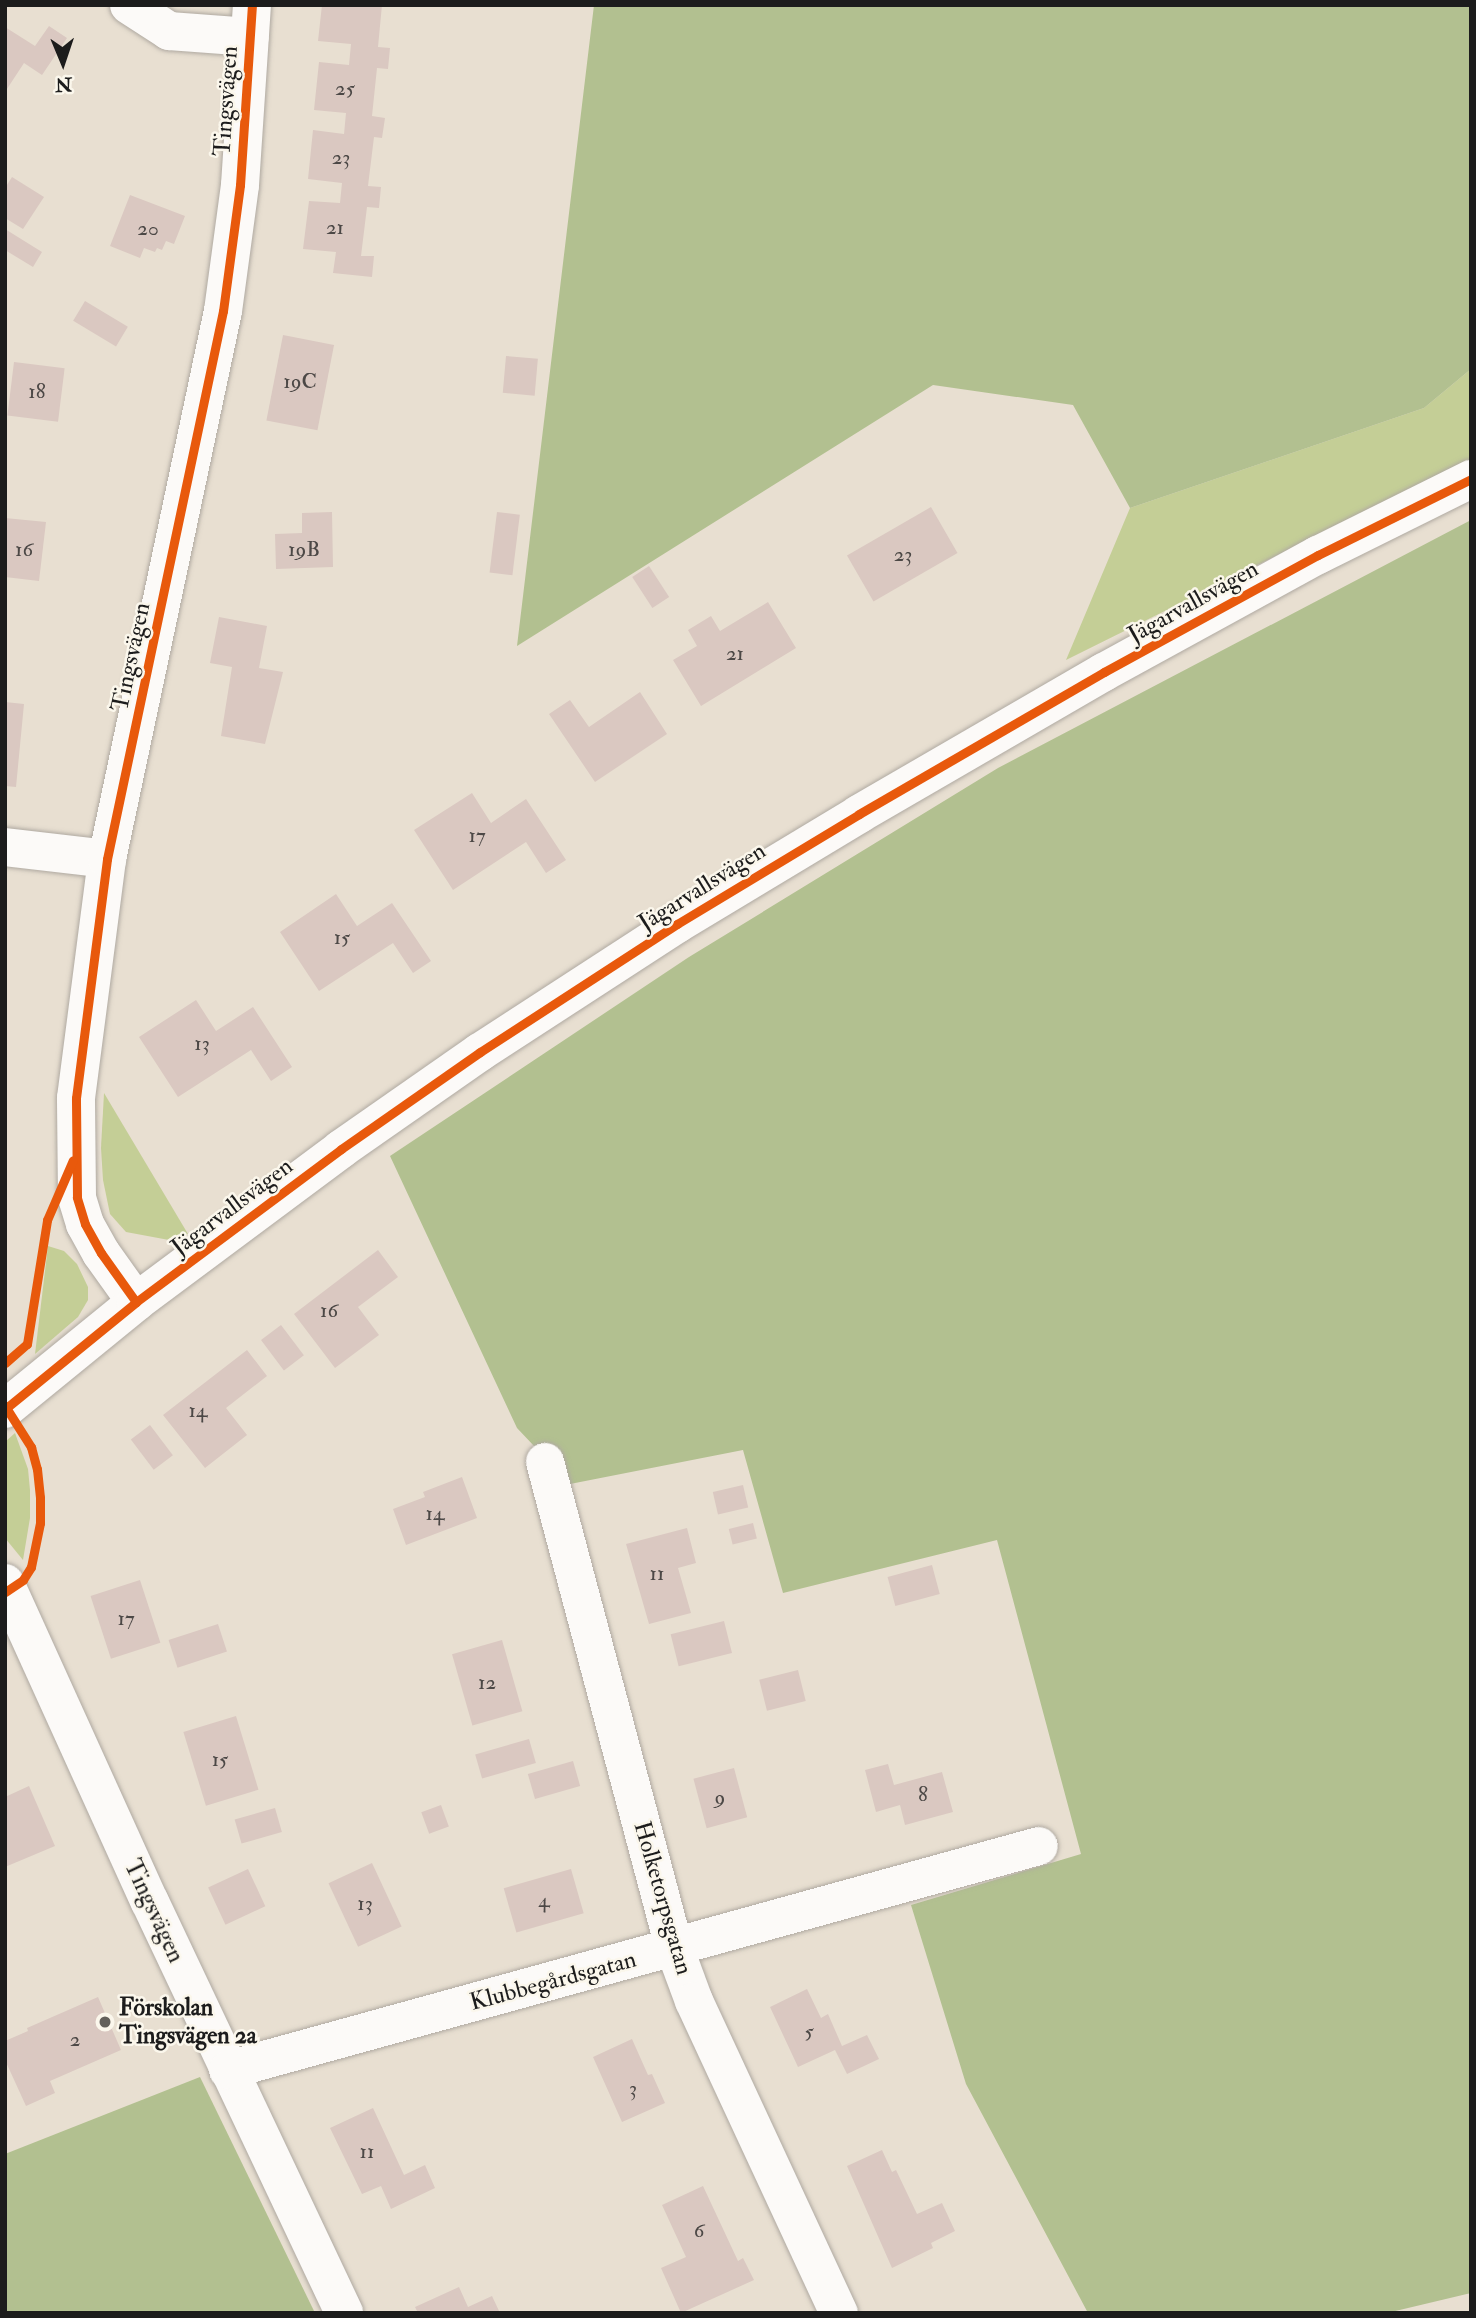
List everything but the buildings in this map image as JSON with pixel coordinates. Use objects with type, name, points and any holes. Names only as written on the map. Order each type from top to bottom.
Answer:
[{"type":"street","name":"Tingsvägen","points":[[129,5],[169,31],[251,21],[240,185],[223,311],[107,859],[76,1098],[77,1197],[85,1224],[101,1253],[136,1302]]},
{"type":"street","name":"Jägarvallsvägen","points":[[5,1409],[136,1302],[362,1134],[481,1052],[677,924],[859,814],[1104,672],[1318,555],[1471,479]]},
{"type":"street","points":[[5,847],[107,859]]},
{"type":"street","name":"Holketorpsgatan","points":[[545,1462],[674,1947],[694,2001],[839,2313]]},
{"type":"street","name":"Tingsvägen","points":[[5,1583],[228,2070],[344,2313]]},
{"type":"street","name":"Klubbegårdsgatan","points":[[228,2070],[1039,1846]]},
{"type":"green space","points":[[594,5],[1471,5],[1471,369],[1424,408],[1130,508],[1073,405],[933,385],[517,646]]},
{"type":"green space","points":[[1471,369],[1471,459],[1066,660],[1130,508],[1424,408]]},
{"type":"green space","points":[[1471,520],[1471,2293],[1387,2313],[1088,2313],[966,2084],[911,1905],[1081,1854],[997,1540],[783,1593],[743,1450],[570,1484],[517,1428],[390,1156],[689,957],[998,768]]},
{"type":"green space","points":[[104,1093],[188,1234],[169,1240],[126,1232],[110,1214],[103,1180],[101,1148]]},
{"type":"green space","points":[[48,1246],[64,1251],[77,1264],[88,1287],[88,1300],[78,1317],[35,1354]]},
{"type":"green space","points":[[15,1433],[28,1469],[30,1490],[30,1518],[23,1560],[5,1538],[5,1442]]},
{"type":"green space","points":[[200,2077],[315,2313],[5,2313],[5,2154]]},
{"type":"cycle path","points":[[136,1302],[101,1253],[85,1224],[77,1197],[76,1098],[107,859],[223,311],[240,185],[252,5]]},
{"type":"cycle path","points":[[5,1409],[136,1302],[341,1149],[480,1052],[677,924],[859,814],[1104,672],[1318,555],[1471,479]]},
{"type":"cycle path","points":[[5,1363],[27,1344],[47,1220],[73,1160]]},
{"type":"cycle path","points":[[5,1406],[31,1447],[40,1498],[40,1523],[31,1567],[23,1580],[5,1592]]},
{"type":"place","name":"Förskolan Tingsvägen 2a","points":[[105,2022]]}]
